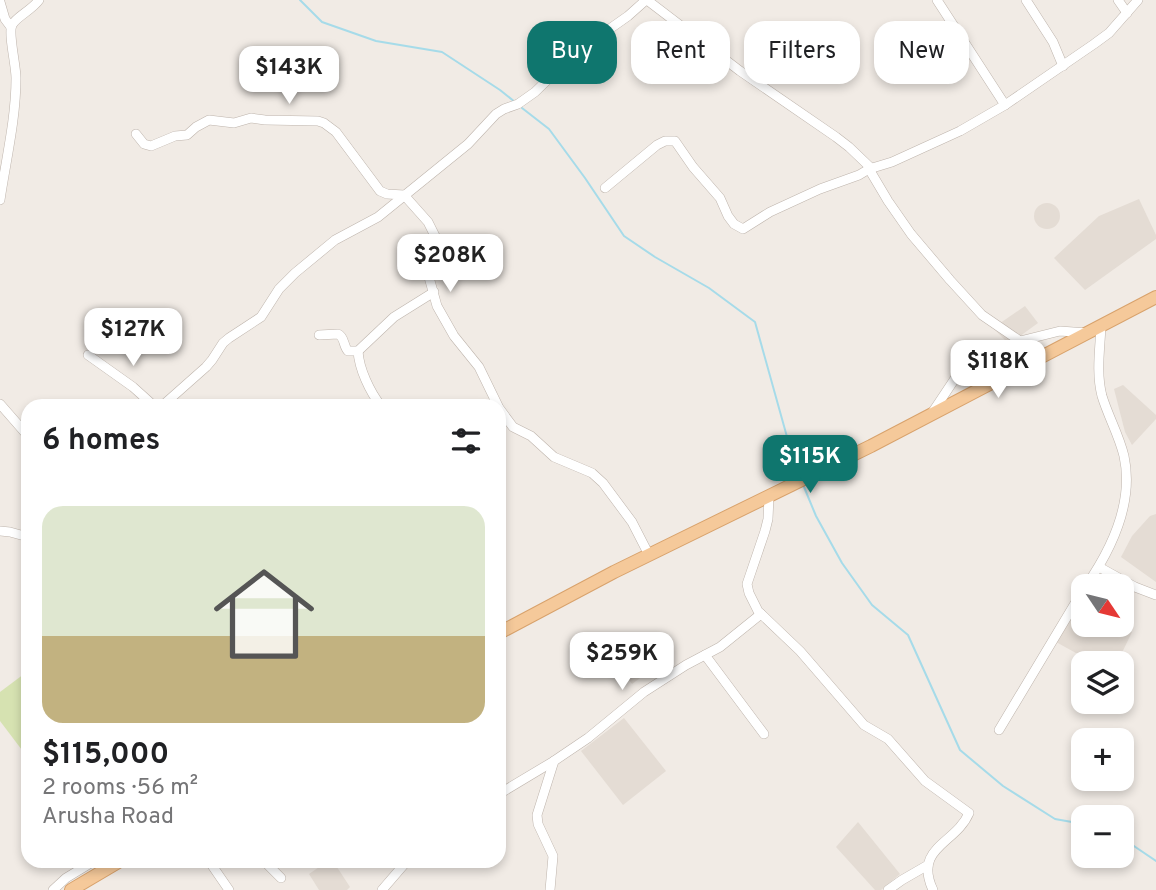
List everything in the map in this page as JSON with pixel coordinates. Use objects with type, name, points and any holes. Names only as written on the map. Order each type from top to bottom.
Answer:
[{"type":"main road","points":[[506,629],[649,555],[872,446],[1156,297]]},
{"type":"main road","points":[[71,890],[108,868]]},
{"type":"street","points":[[0,33],[31,10],[39,0]]},
{"type":"street","points":[[170,399],[206,367],[229,338],[261,317],[279,289],[295,273],[335,240],[374,219],[468,144],[496,114],[535,92],[574,54],[646,0],[740,71],[836,137],[870,169],[911,234],[950,280],[982,315],[1020,341]]},
{"type":"street","points":[[937,0],[1005,105]]},
{"type":"street","points":[[1026,0],[1053,43],[1063,66]]},
{"type":"street","points":[[1118,0],[1127,13]]},
{"type":"street","points":[[605,188],[657,145],[665,141],[675,141],[720,198],[734,224],[743,229],[769,212],[960,131],[1005,105],[1109,33],[1138,0]]},
{"type":"street","points":[[0,2],[9,25],[16,80],[0,200]]},
{"type":"street","points":[[136,134],[141,142],[151,146],[175,136],[185,136],[209,120],[234,123],[251,118],[324,123],[336,132],[380,191],[404,195],[428,222],[435,236],[427,265],[441,315],[488,383],[495,399]]},
{"type":"street","points":[[319,335],[338,334],[343,338],[348,351],[358,351],[394,317],[434,292]]},
{"type":"street","points":[[1094,574],[1124,507],[1126,482],[1124,455],[1102,395],[1099,362],[1101,326]]},
{"type":"street","points":[[931,414],[965,367],[1020,341],[1060,331],[1087,333]]},
{"type":"street","points":[[358,351],[360,364],[376,399]]},
{"type":"street","points":[[88,355],[146,399]]},
{"type":"street","points":[[0,404],[21,428]]},
{"type":"street","points":[[506,417],[513,426],[531,436],[554,457],[592,473],[603,483],[632,522],[649,555]]},
{"type":"street","points":[[775,494],[747,584],[748,593],[761,614],[800,651],[860,721],[888,739],[925,781],[969,813],[965,821],[933,853],[927,871],[933,890]]},
{"type":"street","points":[[0,531],[21,535]]},
{"type":"street","points":[[1099,567],[1156,595]]},
{"type":"street","points":[[999,730],[1071,610]]},
{"type":"street","points":[[506,790],[588,738],[644,692],[738,633],[761,614]]},
{"type":"street","points":[[705,655],[764,734]]},
{"type":"street","points":[[550,890],[553,856],[537,816],[554,761]]},
{"type":"street","points":[[888,890],[928,865]]},
{"type":"street","points":[[53,890],[82,868]]},
{"type":"street","points":[[214,868],[229,890]]},
{"type":"street","points":[[271,868],[281,878]]},
{"type":"street","points":[[382,890],[401,868]]},
{"type":"shaded area","points":[[1139,199],[1156,239],[1085,290],[1054,258],[1099,216]]},
{"type":"shaded area","points":[[1047,203],[1056,207],[1060,216],[1056,225],[1047,229],[1038,225],[1034,216],[1038,207]]},
{"type":"shaded area","points":[[1025,306],[1038,323],[1009,344],[993,328]]},
{"type":"shaded area","points":[[1123,385],[1156,415],[1156,419],[1132,445],[1125,432],[1114,389]]},
{"type":"shaded area","points":[[1156,514],[1156,582],[1121,557],[1132,536],[1150,516]]},
{"type":"shaded area","points":[[1071,616],[1071,637],[1130,637],[1123,651],[1072,651],[1056,642]]},
{"type":"shaded area","points":[[628,640],[647,673],[632,684],[609,651]]},
{"type":"shaded area","points":[[624,718],[666,771],[623,805],[581,751]]},
{"type":"shaded area","points":[[858,822],[900,874],[881,890],[875,890],[836,847]]},
{"type":"shaded area","points":[[318,868],[338,868],[350,887],[347,890],[319,890],[309,874]]},
{"type":"green space","points":[[21,676],[21,749],[0,721],[0,692]]},
{"type":"waterway","points":[[300,0],[322,22],[376,41],[442,52],[515,102]]},
{"type":"waterway","points":[[522,108],[549,129],[624,236],[709,288],[755,322],[799,475]]},
{"type":"waterway","points":[[804,487],[816,516],[842,563],[872,605],[908,635],[960,750],[1003,786],[1055,819],[1071,822]]},
{"type":"waterway","points":[[1134,846],[1156,861]]}]
